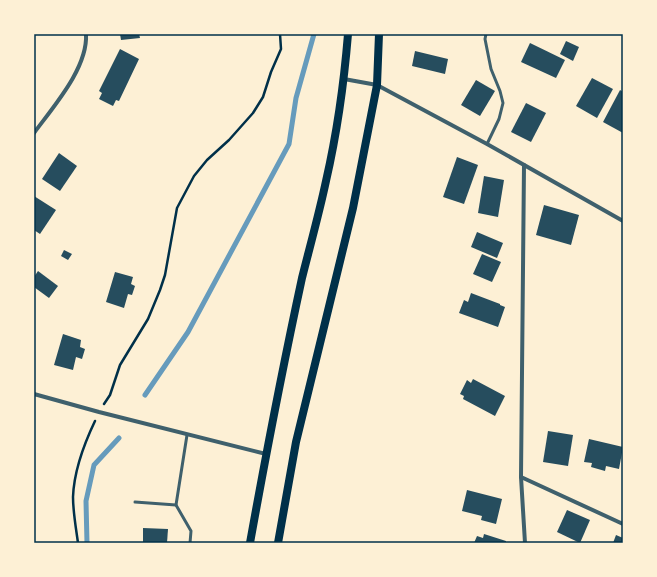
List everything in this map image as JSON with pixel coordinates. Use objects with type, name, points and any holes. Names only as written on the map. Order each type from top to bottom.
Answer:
[{"type":"main road","points":[[250,543],[266,454],[302,277],[326,181],[337,125],[348,34]]},
{"type":"main road","points":[[278,543],[296,442],[353,208],[377,85],[379,34]]},
{"type":"street","points":[[34,133],[63,94],[78,70],[86,42],[86,34]]},
{"type":"street","points":[[343,79],[377,85],[487,144],[623,221]]},
{"type":"street","points":[[524,166],[521,477],[525,543]]},
{"type":"street","points":[[34,394],[266,454]]},
{"type":"street","points":[[521,477],[623,524]]},
{"type":"lane","points":[[486,34],[485,39],[491,69],[500,91],[502,103],[498,119],[487,144]]},
{"type":"lane","points":[[188,435],[176,505],[191,531],[190,543]]},
{"type":"lane","points":[[135,502],[176,505]]},
{"type":"path","points":[[78,543],[73,497],[76,474],[87,438],[99,412],[110,395],[120,365],[148,319],[160,290],[165,275],[177,208],[194,176],[207,160],[229,140],[254,113],[263,97],[271,72],[281,49],[280,34]]},
{"type":"building","points":[[120,34],[139,34],[140,38],[121,40]]},
{"type":"building","points":[[566,41],[579,47],[573,61],[560,54]]},
{"type":"building","points":[[530,43],[565,60],[556,78],[521,62]]},
{"type":"building","points":[[120,49],[139,59],[119,101],[116,100],[113,106],[99,99],[102,93],[99,91]]},
{"type":"building","points":[[415,51],[448,59],[445,74],[412,66]]},
{"type":"building","points":[[592,78],[613,89],[597,118],[576,106]]},
{"type":"building","points":[[476,80],[495,91],[480,116],[461,105]]},
{"type":"building","points":[[620,90],[623,92],[623,133],[603,122]]},
{"type":"building","points":[[526,103],[546,113],[531,142],[511,132]]},
{"type":"building","points":[[59,153],[77,166],[60,191],[42,179]]},
{"type":"building","points":[[457,157],[478,165],[464,204],[443,197]]},
{"type":"building","points":[[484,176],[504,180],[498,217],[478,213]]},
{"type":"building","points":[[34,196],[56,210],[40,234],[34,230]]},
{"type":"building","points":[[544,205],[579,215],[571,245],[536,235]]},
{"type":"building","points":[[477,232],[503,243],[497,258],[471,247]]},
{"type":"building","points":[[64,250],[72,254],[68,260],[61,256]]},
{"type":"building","points":[[482,254],[501,262],[492,282],[473,274]]},
{"type":"building","points":[[38,271],[58,286],[49,298],[34,287],[34,277]]},
{"type":"building","points":[[115,272],[133,277],[131,284],[135,286],[132,295],[128,294],[124,308],[106,302]]},
{"type":"building","points":[[471,293],[505,307],[498,327],[459,313],[464,300],[468,302]]},
{"type":"building","points":[[63,334],[81,340],[80,347],[85,349],[82,359],[76,357],[73,370],[54,365]]},
{"type":"building","points":[[473,379],[505,396],[495,416],[463,399],[464,396],[460,394],[467,380],[471,383]]},
{"type":"building","points":[[548,431],[573,435],[568,466],[543,462]]},
{"type":"building","points":[[589,439],[623,447],[619,469],[606,466],[605,471],[591,467],[592,463],[584,462]]},
{"type":"building","points":[[467,490],[502,499],[496,524],[481,520],[482,516],[462,511]]},
{"type":"building","points":[[567,510],[590,520],[580,543],[557,532]]},
{"type":"building","points":[[143,528],[168,529],[167,543],[143,543]]},
{"type":"building","points":[[484,534],[506,541],[506,543],[474,543],[477,536],[483,538]]},
{"type":"building","points":[[616,535],[623,538],[623,543],[613,543]]},
{"type":"waterway","points":[[145,395],[188,332],[289,144],[296,98],[314,34]]},
{"type":"waterway","points":[[87,543],[86,501],[94,465],[119,438]]}]
